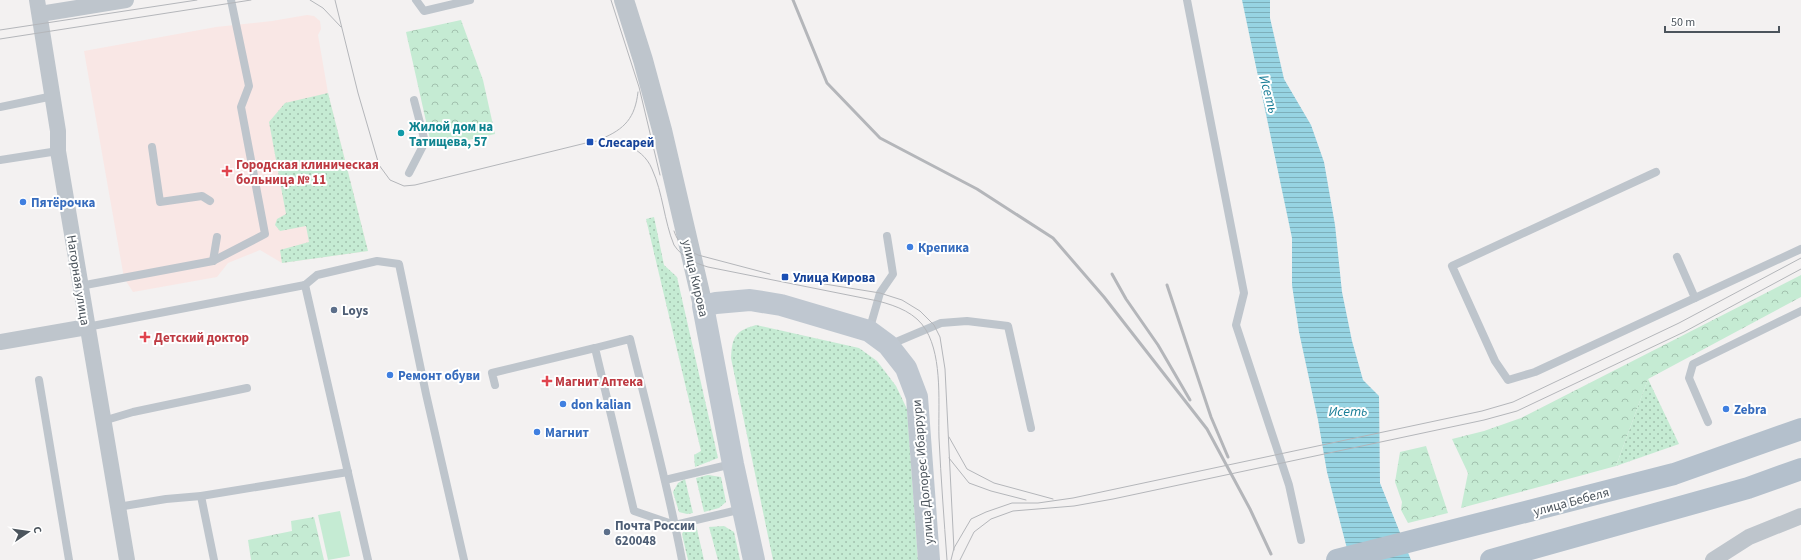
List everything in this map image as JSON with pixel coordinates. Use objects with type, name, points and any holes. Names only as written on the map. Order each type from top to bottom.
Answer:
[{"type":"main road","name":"улица Долорес Ибаррури","points":[[703,306],[750,300],[780,305],[869,331],[888,345],[906,368],[918,397],[929,560]]},
{"type":"main road","name":"улица Кирова","points":[[703,306],[733,464],[754,560]]},
{"type":"main road","name":"улица Бебеля","points":[[1337,560],[1674,474],[1801,429]]},
{"type":"main road","points":[[1491,560],[1748,488],[1801,469]]},
{"type":"street","points":[[38,7],[126,0]]},
{"type":"street","name":"улица Кирова","points":[[624,0],[643,60],[662,130],[703,306]]},
{"type":"street","name":"Нагорная улица","points":[[38,7],[58,131],[58,151],[127,560]]},
{"type":"street","points":[[0,342],[87,327]]},
{"type":"street","points":[[1713,560],[1749,537],[1801,516]]},
{"type":"lane","points":[[80,286],[213,261],[265,234],[241,108],[249,86],[231,0]]},
{"type":"lane","points":[[416,0],[424,11],[470,0]]},
{"type":"lane","points":[[1187,0],[1244,294],[1236,325],[1289,485],[1301,540]]},
{"type":"lane","points":[[0,107],[53,96]]},
{"type":"lane","points":[[409,173],[425,142],[414,100]]},
{"type":"lane","points":[[152,147],[160,202],[202,196],[210,201]]},
{"type":"lane","points":[[0,160],[58,151]]},
{"type":"lane","points":[[1656,172],[1452,266],[1495,361],[1508,380],[1535,372],[1801,249]]},
{"type":"lane","points":[[869,331],[880,293],[893,274],[887,236]]},
{"type":"lane","points":[[213,261],[217,238]]},
{"type":"lane","points":[[1677,257],[1695,298]]},
{"type":"lane","points":[[87,327],[305,285],[317,276],[377,261],[399,264],[426,394],[464,560]]},
{"type":"lane","points":[[305,285],[368,560]]},
{"type":"lane","points":[[1708,422],[1689,378],[1692,364],[1801,311]]},
{"type":"lane","points":[[888,345],[941,322],[967,321],[1008,326],[1031,428]]},
{"type":"lane","points":[[495,385],[492,373],[630,339],[665,480],[682,560]]},
{"type":"lane","points":[[595,348],[634,510],[675,525],[743,509]]},
{"type":"lane","points":[[39,380],[69,560]]},
{"type":"lane","points":[[103,421],[133,412],[247,388]]},
{"type":"lane","points":[[665,480],[733,464]]},
{"type":"lane","points":[[118,507],[200,496],[348,472]]},
{"type":"lane","points":[[200,496],[214,560]]},
{"type":"shaded area","name":"Городская клиническая больница № 11","points":[[307,15],[314,16],[320,21],[321,29],[318,35],[328,93],[368,251],[282,263],[260,250],[228,263],[217,277],[133,292],[124,278],[84,51],[216,27],[272,21]]},
{"type":"green space","points":[[461,20],[483,80],[495,134],[432,148],[406,32]]},
{"type":"green space","points":[[328,93],[368,251],[282,263],[280,250],[309,242],[306,226],[280,231],[275,225],[277,219],[286,214],[269,122],[285,103]]},
{"type":"green space","points":[[654,217],[664,265],[677,277],[718,458],[695,467],[694,455],[701,451],[646,219]]},
{"type":"green space","points":[[1801,275],[1801,297],[1648,379],[1616,466],[1461,508],[1468,473],[1452,439],[1484,431],[1521,418]]},
{"type":"green space","points":[[756,325],[859,348],[877,361],[896,386],[907,409],[918,560],[773,560],[731,358],[732,345],[736,336],[743,330]]},
{"type":"green space","points":[[1648,379],[1679,444],[1616,466]]},
{"type":"green space","points":[[1426,446],[1448,513],[1408,523],[1401,510],[1402,502],[1395,482],[1400,452]]},
{"type":"green space","points":[[708,475],[721,477],[726,502],[719,508],[704,512],[696,478]]},
{"type":"green space","points":[[685,479],[693,513],[687,514],[679,512],[673,492],[678,483]]},
{"type":"green space","points":[[340,511],[350,556],[328,560],[318,515]]},
{"type":"green space","points":[[314,517],[324,560],[251,560],[248,540],[292,531],[291,521]]},
{"type":"green space","points":[[696,525],[704,560],[688,560],[682,534],[688,527]]},
{"type":"green space","points":[[724,526],[734,532],[740,560],[718,560],[709,527]]},
{"type":"water","name":"Исеть","points":[[1242,0],[1270,0],[1270,18],[1284,79],[1311,125],[1324,162],[1335,225],[1342,292],[1352,341],[1363,380],[1379,396],[1380,483],[1411,560],[1350,560],[1327,472],[1318,420],[1299,332],[1292,285],[1292,238]]},
{"type":"tram line","points":[[0,30],[197,0]]},
{"type":"tram line","points":[[0,39],[251,0]]},
{"type":"tram line","points":[[310,0],[323,8],[341,27]]},
{"type":"tram line","points":[[335,0],[358,93],[379,165],[390,180],[404,186],[415,185],[590,142],[617,142],[626,145],[641,154],[652,169],[656,178],[674,245],[689,259],[708,267],[878,301],[899,308],[917,319],[926,330],[931,342],[937,368],[939,438],[947,560]]},
{"type":"tram line","points":[[611,0],[639,87],[660,175]]},
{"type":"tram line","points":[[601,139],[616,131],[627,122],[637,101],[638,92]]},
{"type":"tram line","points":[[674,231],[678,240],[683,246],[698,255],[770,274]]},
{"type":"tram line","points":[[951,560],[954,548],[971,519],[1012,503],[1038,503],[1073,498],[1482,411],[1513,402],[1679,323],[1801,258]]},
{"type":"tram line","points":[[960,560],[974,532],[991,519],[1013,511],[1074,506],[1113,499],[1484,420],[1517,411],[1684,332],[1801,269]]},
{"type":"tram line","points":[[806,281],[880,293],[902,300],[920,311],[934,325],[940,337],[945,369],[954,550]]},
{"type":"tram line","points":[[949,437],[967,469],[994,483],[1053,499]]},
{"type":"tram line","points":[[949,458],[969,483],[991,491],[1026,500]]},
{"type":"railway","points":[[793,0],[827,83],[880,138],[977,189],[1053,238],[1104,297],[1207,429],[1250,509],[1271,554]]},
{"type":"railway","points":[[1112,274],[1126,299],[1158,345],[1190,400]]},
{"type":"railway","points":[[1167,285],[1211,417],[1228,457]]},
{"type":"place","name":"Жилой дом на Татищева, 57","points":[[401,133]]},
{"type":"place","name":"Слесарей","points":[[590,142]]},
{"type":"place","name":"Городская клиническая больница № 11","points":[[227,171]]},
{"type":"place","name":"Пятёрочка","points":[[23,202]]},
{"type":"place","name":"Крепика","points":[[910,247]]},
{"type":"place","name":"Улица Кирова","points":[[785,277]]},
{"type":"place","name":"Loys","points":[[334,310]]},
{"type":"place","name":"Детский доктор","points":[[145,337]]},
{"type":"place","name":"Ремонт обуви","points":[[390,375]]},
{"type":"place","name":"Магнит Аптека","points":[[547,381]]},
{"type":"place","name":"don kalian","points":[[563,404]]},
{"type":"place","name":"Zebra","points":[[1726,409]]},
{"type":"place","name":"Магнит","points":[[537,432]]},
{"type":"place","name":"Почта России 620048","points":[[607,532]]}]
